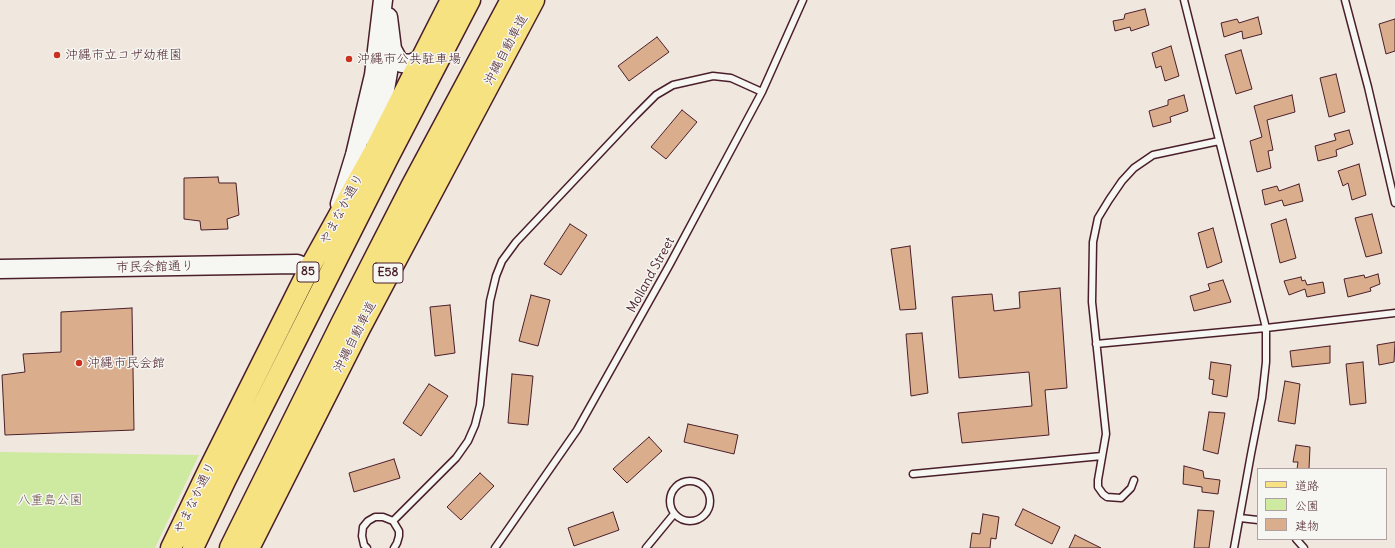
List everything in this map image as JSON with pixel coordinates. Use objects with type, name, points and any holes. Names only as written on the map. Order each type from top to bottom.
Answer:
[{"type":"highway","name":"沖縄自動車道","points":[[231,548],[412,187],[512,0]]},
{"type":"highway","name":"沖縄自動車道","points":[[248,548],[359,328],[533,0]]},
{"type":"main road","name":"やまなか通り","points":[[171,548],[309,269],[422,58],[451,0]]},
{"type":"main road","name":"やまなか通り","points":[[193,548],[414,107],[470,0]]},
{"type":"street","points":[[372,192],[367,159],[374,75],[383,0]]},
{"type":"street","points":[[367,159],[392,49],[387,0]]},
{"type":"street","points":[[392,49],[398,60],[402,63],[411,64],[422,58]]},
{"type":"street","points":[[367,159],[384,156],[399,125],[414,107]]},
{"type":"street","name":"市民会館通り","points":[[0,269],[297,264],[309,269]]},
{"type":"lane","name":"Molland Street","points":[[495,548],[577,430],[670,264],[762,92],[803,0]]},
{"type":"lane","points":[[1184,0],[1266,328],[1266,362],[1262,398],[1250,454],[1234,548]]},
{"type":"lane","points":[[1345,0],[1368,87],[1395,203]]},
{"type":"lane","points":[[393,521],[456,458],[468,441],[475,426],[480,405],[490,302],[496,276],[502,261],[516,242],[656,95],[673,85],[713,76],[731,78],[762,92]]},
{"type":"lane","points":[[1134,480],[1131,488],[1121,498],[1107,497],[1098,488],[1106,434],[1092,302],[1093,242],[1098,218],[1122,181],[1134,168],[1153,155],[1219,141]]},
{"type":"lane","points":[[1096,344],[1266,328],[1395,313]]},
{"type":"lane","points":[[913,474],[1102,456]]},
{"type":"lane","points":[[688,480],[703,485],[708,492],[711,501],[705,516],[699,520],[690,522],[682,520],[674,514],[670,507],[669,499],[671,492],[675,487],[688,480]]},
{"type":"lane","points":[[646,548],[674,514]]},
{"type":"lane","points":[[367,548],[364,544],[362,536],[363,527],[368,521],[375,517],[383,517],[393,521],[399,530],[399,536],[394,548]]},
{"type":"lane","points":[[1240,518],[1257,520]]},
{"type":"lane","points":[[1297,540],[1304,548]]},
{"type":"green space","name":"八重島公園","points":[[0,452],[199,455],[155,548],[0,548]]},
{"type":"building","points":[[1145,9],[1149,25],[1131,31],[1130,27],[1115,31],[1113,21],[1124,19],[1125,14]]},
{"type":"building","points":[[1258,17],[1262,34],[1243,39],[1242,31],[1224,37],[1221,23],[1237,19],[1239,23]]},
{"type":"building","points":[[1395,19],[1395,51],[1386,54],[1379,24]]},
{"type":"building","points":[[657,37],[669,52],[629,81],[618,66]]},
{"type":"building","points":[[1171,46],[1179,76],[1165,81],[1161,66],[1156,68],[1152,53]]},
{"type":"building","points":[[1241,50],[1252,89],[1236,94],[1225,55]]},
{"type":"building","points":[[1336,74],[1345,112],[1329,117],[1320,78]]},
{"type":"building","points":[[1184,95],[1188,111],[1170,117],[1171,122],[1153,127],[1149,111],[1168,105],[1168,100]]},
{"type":"building","points":[[1292,95],[1295,112],[1267,120],[1273,150],[1268,151],[1271,168],[1257,172],[1250,141],[1262,137],[1254,106]]},
{"type":"building","points":[[682,110],[697,122],[666,159],[651,147]]},
{"type":"building","points":[[1349,130],[1353,144],[1336,150],[1337,156],[1318,161],[1315,146],[1336,140],[1334,134]]},
{"type":"building","points":[[1359,164],[1366,195],[1352,200],[1348,183],[1343,186],[1338,171]]},
{"type":"building","points":[[218,177],[219,183],[236,183],[239,215],[227,219],[228,229],[201,230],[200,221],[184,219],[184,178]]},
{"type":"building","points":[[1299,184],[1303,201],[1284,206],[1282,200],[1265,205],[1262,190],[1277,186],[1279,191]]},
{"type":"building","points":[[1372,214],[1382,253],[1366,257],[1355,218]]},
{"type":"building","points":[[1286,219],[1296,258],[1280,263],[1271,224]]},
{"type":"building","points":[[570,224],[587,235],[561,275],[544,264]]},
{"type":"building","points":[[1213,228],[1222,262],[1207,268],[1198,233]]},
{"type":"building","points":[[910,246],[916,309],[900,310],[891,249]]},
{"type":"building","points":[[1378,274],[1380,284],[1370,288],[1371,291],[1348,297],[1344,279],[1364,275],[1365,278]]},
{"type":"building","points":[[1301,277],[1302,281],[1305,280],[1307,285],[1323,282],[1325,293],[1307,297],[1305,289],[1289,295],[1284,281]]},
{"type":"building","points":[[1223,280],[1231,302],[1194,311],[1190,296],[1210,290],[1208,284]]},
{"type":"building","points":[[1060,288],[1067,388],[1045,390],[1049,435],[962,443],[958,413],[1032,406],[1029,372],[959,378],[952,297],[992,294],[994,311],[1020,308],[1019,292]]},
{"type":"building","points":[[531,295],[550,300],[538,346],[519,341]]},
{"type":"building","points":[[450,305],[455,353],[435,356],[430,307]]},
{"type":"building","name":"沖縄市民会館","points":[[132,308],[134,430],[5,435],[2,375],[25,372],[23,354],[61,352],[61,312]]},
{"type":"building","points":[[922,333],[928,393],[911,396],[906,334]]},
{"type":"building","points":[[1395,342],[1394,362],[1379,365],[1377,345]]},
{"type":"building","points":[[1330,346],[1330,363],[1292,367],[1290,351]]},
{"type":"building","points":[[1211,362],[1231,365],[1227,397],[1212,394],[1214,380],[1209,379]]},
{"type":"building","points":[[1363,362],[1366,403],[1350,405],[1346,364]]},
{"type":"building","points":[[512,374],[533,376],[528,425],[508,423]]},
{"type":"building","points":[[1285,381],[1300,384],[1295,424],[1278,421]]},
{"type":"building","points":[[429,384],[448,396],[421,436],[403,423]]},
{"type":"building","points":[[1209,412],[1225,413],[1218,454],[1203,450]]},
{"type":"building","points":[[688,424],[738,435],[734,454],[684,442]]},
{"type":"building","points":[[649,437],[662,451],[627,483],[613,469]]},
{"type":"building","points":[[1296,445],[1310,447],[1309,468],[1297,468],[1298,462],[1293,462]]},
{"type":"building","points":[[394,459],[400,478],[354,492],[349,473]]},
{"type":"building","points":[[1184,466],[1203,471],[1204,478],[1220,480],[1218,494],[1202,492],[1202,487],[1183,484]]},
{"type":"building","points":[[480,473],[494,486],[461,520],[447,507]]},
{"type":"building","points":[[1023,509],[1060,527],[1052,544],[1015,525]]},
{"type":"building","points":[[1198,510],[1214,511],[1209,548],[1194,548]]},
{"type":"building","points":[[613,512],[619,530],[574,546],[568,528]]},
{"type":"building","points":[[983,514],[999,517],[996,539],[991,538],[990,548],[970,548],[972,533],[980,534]]},
{"type":"building","points":[[1075,535],[1101,548],[1069,548]]},
{"type":"place","name":"沖縄市立コザ幼稚園","points":[[57,55]]},
{"type":"place","name":"沖縄市公共駐車場","points":[[349,59]]},
{"type":"place","name":"沖縄市民会館","points":[[79,363]]}]
